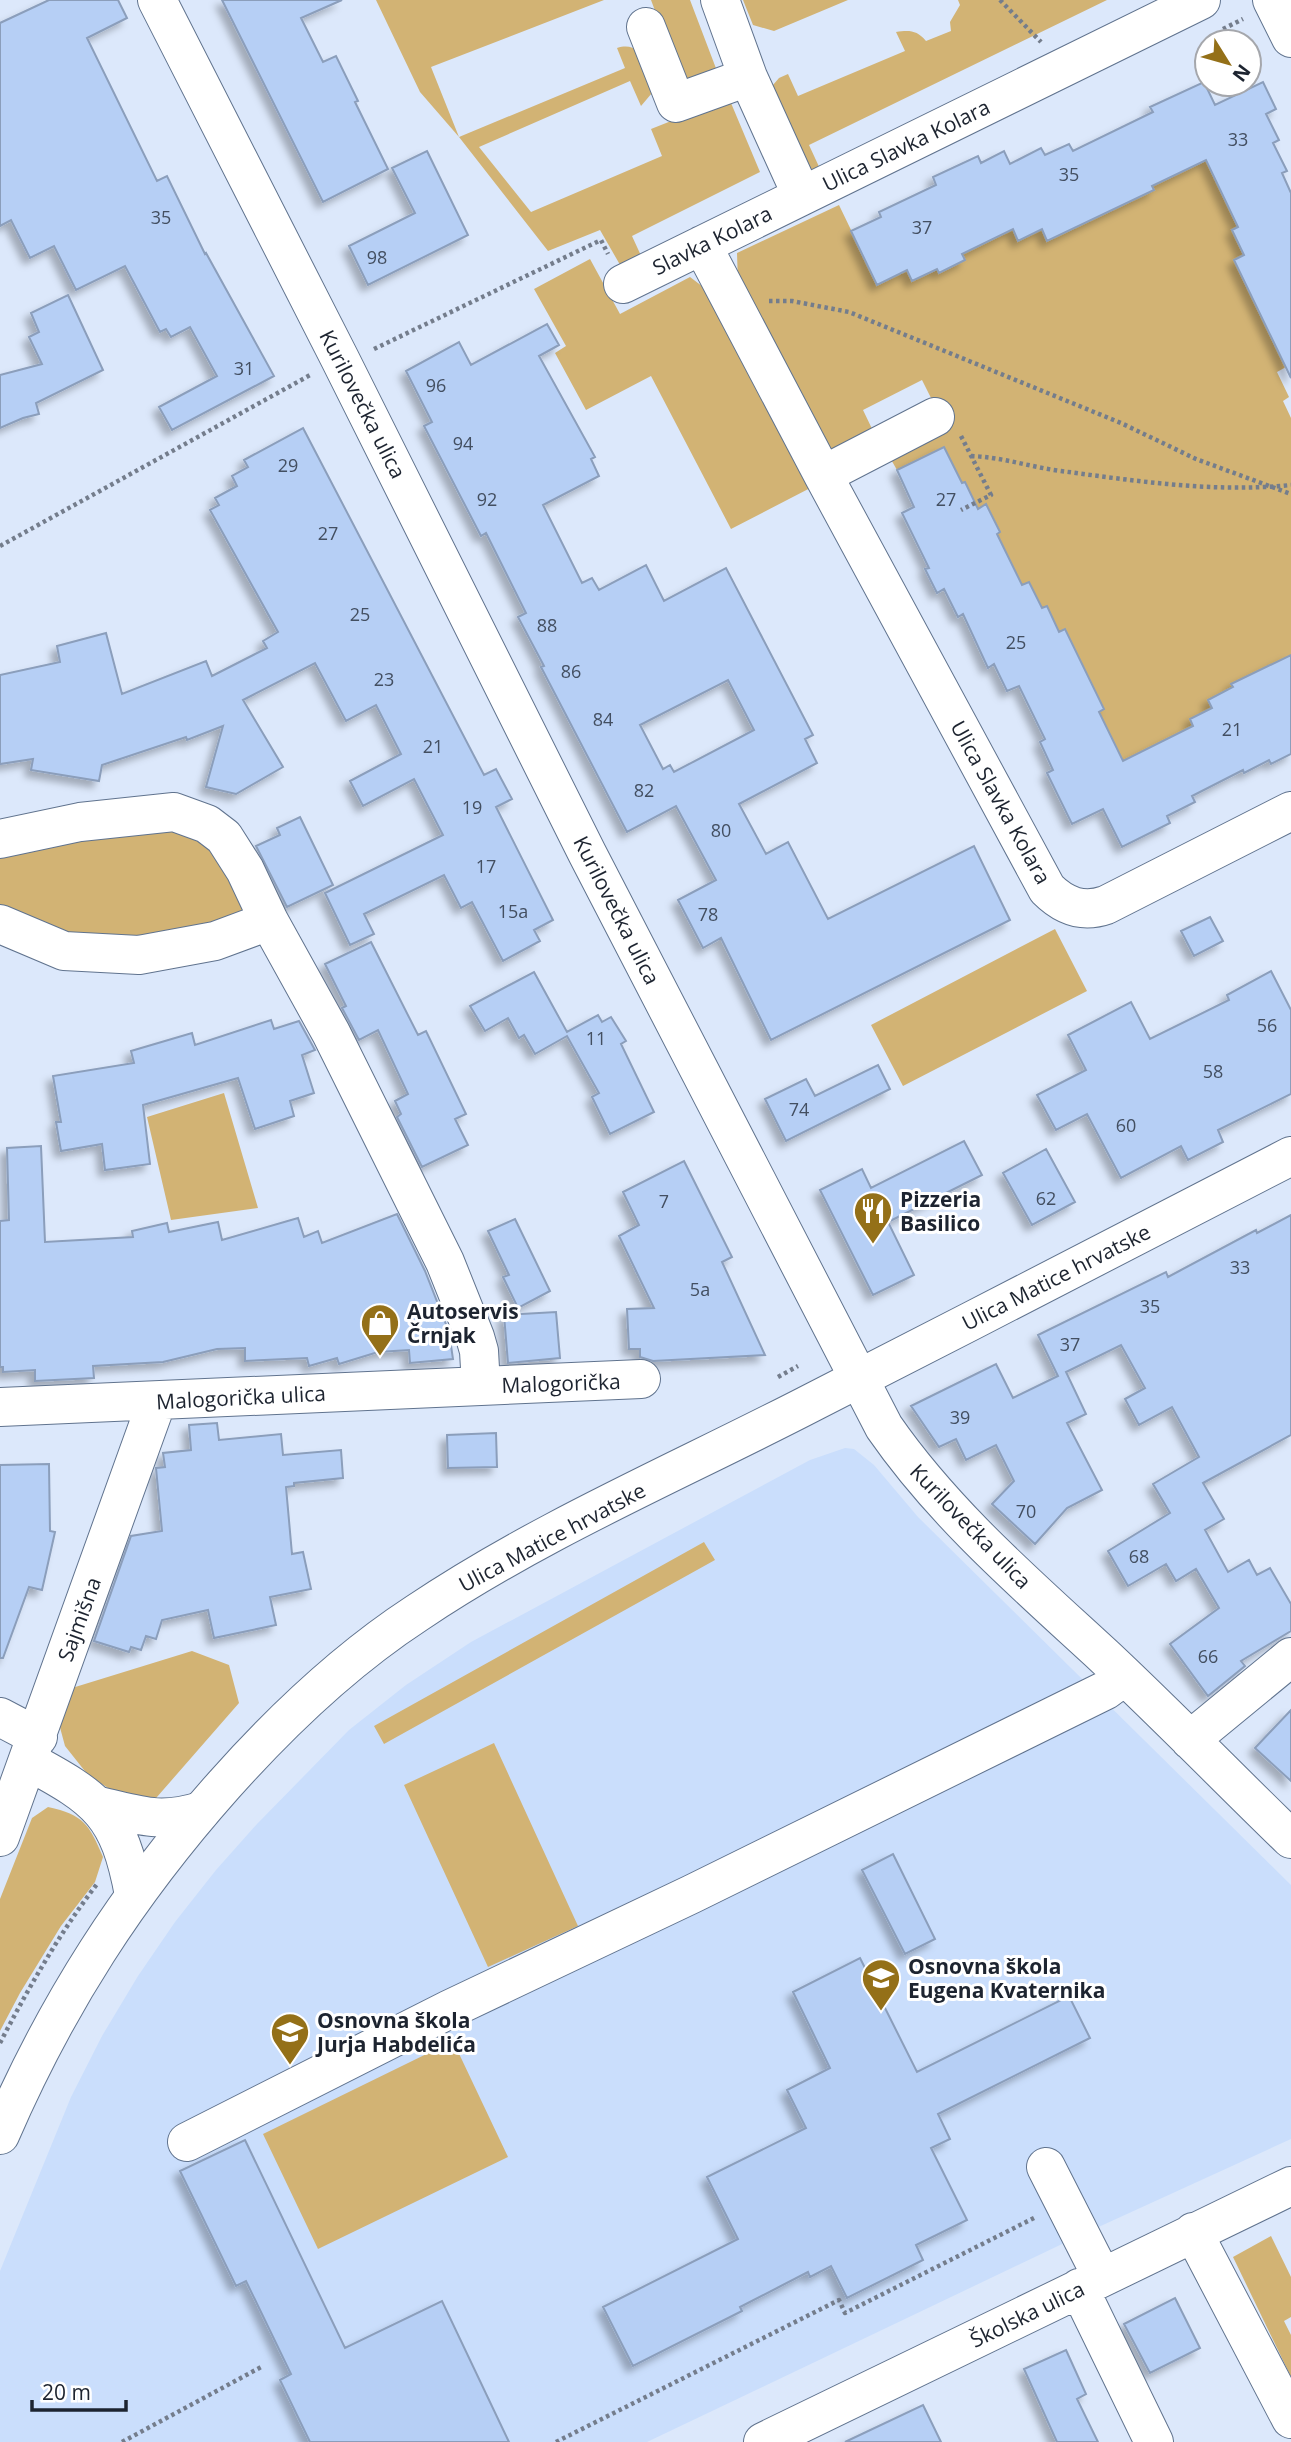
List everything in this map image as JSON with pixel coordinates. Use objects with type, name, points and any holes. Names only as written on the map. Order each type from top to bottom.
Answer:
[{"type":"street","name":"Kurilovečka ulica","points":[[157,0],[341,359],[587,853],[884,1427],[922,1480],[988,1548],[1125,1676],[1291,1839]]},
{"type":"street","name":"Ulica Slavka Kolara","points":[[720,0],[748,77],[802,195],[1201,0]]},
{"type":"street","points":[[1272,0],[1291,38]]},
{"type":"street","points":[[646,27],[676,103],[748,77]]},
{"type":"street","name":"Slavka Kolara","points":[[622,284],[802,195]]},
{"type":"street","name":"Ulica Slavka Kolara","points":[[702,245],[1047,889],[1057,899],[1092,910],[1106,905],[1291,811]]},
{"type":"street","points":[[823,475],[935,417]]},
{"type":"street","points":[[0,839],[80,822],[174,812],[207,824],[224,837],[245,870],[269,921],[331,1033],[446,1262],[475,1337],[480,1359],[481,1386]]},
{"type":"street","points":[[0,924],[64,951],[139,955],[215,940],[269,921]]},
{"type":"street","name":"Ulica Matice hrvatske","points":[[0,2135],[43,2041],[84,1968],[134,1895],[201,1811],[292,1714],[336,1675],[414,1615],[474,1576],[575,1522],[1291,1156]]},
{"type":"street","name":"Malogorička","points":[[481,1386],[641,1379]]},
{"type":"street","name":"Malogorička ulica","points":[[0,1407],[481,1386]]},
{"type":"street","name":"Sajmišna","points":[[0,1837],[157,1401]]},
{"type":"street","points":[[1189,1740],[1291,1657]]},
{"type":"street","points":[[187,2142],[448,2010],[692,1894],[1106,1689],[1125,1676]]},
{"type":"street","points":[[0,1717],[33,1749],[55,1776],[99,1806],[149,1818],[178,1818],[201,1811]]},
{"type":"street","points":[[99,1806],[116,1831],[134,1895]]},
{"type":"street","points":[[1046,2167],[1065,2203],[1091,2283],[1154,2442]]},
{"type":"street","name":"Školska ulica","points":[[763,2442],[1291,2186]]},
{"type":"street","points":[[1194,2232],[1291,2418]]},
{"type":"path","points":[[1000,0],[1030,29],[1062,69]]},
{"type":"path","points":[[0,546],[341,359],[358,357],[601,240],[622,284]]},
{"type":"path","points":[[764,302],[792,301],[849,312],[1121,423],[1196,459],[1291,494]]},
{"type":"path","points":[[935,417],[944,424],[952,420],[990,495],[961,510]]},
{"type":"path","points":[[971,456],[992,456],[1060,471],[1179,484],[1235,487],[1291,485]]},
{"type":"path","points":[[556,2442],[839,2300],[845,2313],[1065,2203]]},
{"type":"path","points":[[122,2442],[263,2366]]},
{"type":"shaded area","points":[[376,0],[604,0],[431,67],[459,137],[420,92]]},
{"type":"shaded area","points":[[651,0],[690,0],[717,71],[689,80],[678,72]]},
{"type":"shaded area","points":[[743,0],[848,0],[774,31],[753,25]]},
{"type":"shaded area","points":[[958,0],[1107,0],[809,145],[821,171],[805,169],[773,85],[779,78],[788,74],[798,96],[905,51],[896,32],[912,32],[926,41],[951,31],[950,22],[960,5]]},
{"type":"shaded area","points":[[626,47],[634,48],[639,53],[648,76],[652,93],[641,106],[630,81],[479,147],[531,212],[662,156],[651,129],[719,102],[731,103],[760,172],[632,236],[643,260],[623,270],[600,230],[548,251],[459,137],[625,68],[617,48]]},
{"type":"shaded area","points":[[1213,151],[1238,227],[1244,255],[1286,367],[1277,372],[1289,397],[1283,401],[1291,418],[1291,655],[1208,700],[1212,708],[1193,726],[1116,764],[1123,760],[1099,712],[1104,709],[1065,630],[1044,640],[1053,619],[1047,606],[1042,608],[1029,582],[1017,587],[997,534],[1000,531],[987,505],[964,516],[972,497],[944,447],[897,470],[889,456],[946,428],[922,380],[863,410],[875,435],[829,459],[738,284],[737,253],[839,205],[877,284],[907,270],[912,280],[937,269],[940,273],[964,260],[962,254],[990,240],[1010,224],[1018,240],[1042,229],[1048,241],[1154,190],[1152,186]]},
{"type":"shaded area","points":[[590,259],[620,314],[690,277],[715,296],[818,484],[731,529],[651,376],[586,410],[555,353],[566,346],[534,289]]},
{"type":"shaded area","points":[[171,824],[205,839],[245,905],[238,916],[158,939],[67,936],[0,909],[0,848]]},
{"type":"shaded area","points":[[1055,929],[1087,991],[903,1086],[871,1025]]},
{"type":"shaded area","points":[[224,1093],[258,1208],[171,1220],[147,1117]]},
{"type":"shaded area","name":"Osnovna škola Eugena Kvaternika","points":[[845,1448],[854,1449],[874,1465],[918,1517],[1291,1885],[1291,2139],[1081,2235],[647,2442],[0,2442],[0,2271],[71,2097],[102,2036],[175,1922],[216,1870],[349,1730],[406,1685],[471,1642],[810,1460]]},
{"type":"shaded area","points":[[704,1542],[715,1560],[384,1744],[374,1726]]},
{"type":"shaded area","points":[[192,1651],[229,1665],[239,1703],[150,1805],[122,1797],[88,1775],[65,1746],[58,1720],[72,1688]]},
{"type":"shaded area","points":[[494,1743],[578,1926],[488,1967],[404,1785]]},
{"type":"shaded area","points":[[48,1807],[70,1814],[84,1823],[94,1836],[103,1857],[95,1882],[61,1926],[0,2031],[0,1899],[32,1818]]},
{"type":"shaded area","points":[[453,2041],[508,2157],[318,2249],[263,2134]]},
{"type":"shaded area","points":[[1271,2236],[1291,2277],[1291,2317],[1284,2321],[1291,2335],[1291,2377],[1233,2257]]},
{"type":"building","points":[[49,0],[118,0],[127,18],[87,38],[157,181],[167,176],[205,254],[274,376],[172,430],[159,407],[217,376],[190,327],[171,337],[166,329],[160,332],[125,266],[76,290],[54,246],[30,258],[11,220],[0,226],[0,23]]},
{"type":"building","points":[[222,0],[342,0],[301,18],[323,62],[336,56],[388,169],[323,202]]},
{"type":"building","points":[[1263,82],[1276,109],[1266,114],[1279,140],[1273,143],[1287,171],[1282,173],[1291,193],[1291,378],[1234,260],[1244,255],[1232,230],[1238,227],[1206,160],[1152,186],[1154,190],[1047,241],[1042,229],[1018,241],[1013,229],[962,254],[965,260],[939,273],[937,269],[912,281],[907,270],[877,285],[851,231],[881,217],[879,212],[936,185],[933,177],[978,156],[981,163],[1004,151],[1010,164],[1041,148],[1045,155],[1069,144],[1073,151],[1153,112],[1150,107],[1193,87],[1193,98],[1212,98],[1215,105],[1230,98],[1263,98]]},
{"type":"building","points":[[427,151],[468,235],[368,285],[349,246],[415,213],[392,168]]},
{"type":"building","points":[[68,295],[103,370],[36,403],[39,414],[0,428],[0,375],[42,364],[29,337],[39,332],[31,313]]},
{"type":"building","points":[[547,324],[559,345],[539,356],[595,457],[591,459],[599,476],[543,505],[582,583],[592,578],[599,590],[646,565],[664,601],[726,568],[813,735],[805,739],[817,763],[739,804],[766,854],[788,842],[828,919],[974,846],[1010,920],[771,1040],[721,938],[703,948],[678,900],[716,880],[676,806],[627,832],[541,667],[544,666],[518,617],[526,613],[486,533],[481,536],[424,426],[432,422],[406,371],[459,342],[471,365]],"holes":[[[728,680],[754,730],[674,772],[670,765],[663,769],[640,725]]]},
{"type":"building","points":[[303,428],[484,775],[496,769],[512,799],[496,807],[553,920],[534,930],[540,941],[503,961],[472,902],[461,908],[444,875],[364,914],[374,934],[350,945],[325,893],[443,835],[414,779],[363,806],[350,781],[401,754],[376,705],[346,721],[315,663],[243,700],[283,767],[236,794],[206,787],[223,726],[187,740],[186,737],[102,765],[99,781],[31,770],[33,759],[0,764],[0,675],[60,662],[57,646],[106,633],[122,694],[206,661],[212,676],[267,648],[263,641],[278,632],[210,510],[219,505],[215,498],[237,486],[232,476],[248,467],[244,460]]},
{"type":"building","points":[[944,447],[978,509],[986,504],[1000,532],[997,534],[1022,585],[1029,582],[1042,608],[1047,606],[1059,632],[1065,629],[1104,709],[1099,712],[1123,761],[1193,726],[1190,719],[1212,708],[1208,700],[1233,687],[1231,684],[1291,655],[1291,754],[1271,764],[1269,760],[1244,773],[1243,770],[1192,796],[1195,802],[1167,816],[1170,823],[1122,847],[1103,809],[1072,824],[1047,773],[1053,770],[1040,742],[1045,739],[1019,686],[1007,691],[994,664],[988,668],[963,614],[958,617],[944,589],[937,593],[925,569],[929,568],[902,513],[914,507],[897,470]]},
{"type":"building","points":[[300,817],[333,885],[287,907],[256,846],[280,835],[277,828]]},
{"type":"building","points":[[1210,917],[1223,941],[1194,956],[1181,931]]},
{"type":"building","points":[[371,942],[418,1035],[426,1031],[466,1114],[455,1119],[468,1145],[422,1167],[397,1117],[401,1114],[395,1101],[408,1094],[378,1030],[359,1040],[342,1008],[346,1006],[325,964]]},
{"type":"building","points":[[1271,971],[1291,1010],[1291,1094],[1218,1130],[1223,1142],[1188,1160],[1181,1146],[1121,1178],[1087,1114],[1056,1130],[1037,1095],[1086,1070],[1068,1035],[1131,1002],[1150,1039],[1229,1000],[1227,995]]},
{"type":"building","points":[[534,972],[567,1032],[598,1015],[602,1022],[611,1017],[626,1041],[621,1044],[654,1112],[610,1134],[592,1097],[599,1093],[567,1036],[535,1054],[524,1035],[519,1038],[508,1018],[485,1031],[470,1006]]},
{"type":"building","points":[[271,1020],[274,1029],[299,1021],[315,1050],[302,1055],[314,1093],[290,1101],[294,1116],[255,1129],[238,1078],[143,1105],[150,1164],[105,1170],[102,1144],[61,1151],[56,1122],[61,1122],[53,1076],[134,1063],[131,1051],[192,1033],[195,1045]]},
{"type":"building","points":[[878,1065],[890,1089],[786,1141],[765,1099],[806,1079],[815,1096]]},
{"type":"building","points":[[964,1141],[982,1175],[888,1222],[914,1275],[873,1295],[820,1190],[862,1169],[871,1188]]},
{"type":"building","points":[[41,1146],[45,1242],[133,1237],[132,1231],[167,1223],[169,1232],[218,1222],[222,1240],[298,1218],[304,1237],[318,1231],[322,1243],[397,1214],[425,1271],[449,1332],[453,1359],[410,1363],[409,1350],[378,1352],[339,1364],[337,1358],[309,1366],[307,1358],[245,1361],[245,1348],[217,1349],[163,1362],[93,1366],[94,1378],[35,1381],[35,1370],[3,1372],[3,1367],[0,1367],[0,1221],[9,1220],[7,1148]]},
{"type":"building","points":[[1046,1149],[1075,1202],[1032,1225],[1003,1173]]},
{"type":"building","points":[[684,1161],[732,1257],[722,1262],[765,1355],[653,1361],[640,1357],[640,1349],[629,1349],[627,1309],[654,1308],[619,1236],[639,1225],[623,1192]]},
{"type":"building","points":[[1291,1215],[1291,1435],[1203,1483],[1224,1519],[1205,1530],[1228,1572],[1249,1560],[1257,1575],[1270,1568],[1291,1604],[1291,1631],[1241,1661],[1245,1666],[1208,1696],[1170,1644],[1219,1608],[1196,1569],[1176,1581],[1166,1564],[1128,1586],[1108,1551],[1170,1513],[1153,1484],[1199,1457],[1172,1407],[1139,1425],[1125,1399],[1145,1388],[1121,1345],[1066,1372],[1086,1414],[1067,1423],[1102,1490],[1067,1508],[1035,1544],[992,1504],[1014,1481],[996,1445],[966,1460],[956,1439],[939,1447],[911,1406],[996,1364],[1013,1398],[1058,1376],[1038,1335],[1166,1272],[1168,1277],[1256,1230],[1257,1233]]},
{"type":"building","points":[[515,1219],[550,1291],[518,1308],[503,1277],[509,1275],[488,1231]]},
{"type":"building","points":[[556,1312],[560,1358],[508,1363],[504,1315]]},
{"type":"building","points":[[217,1423],[219,1440],[281,1434],[283,1455],[341,1450],[343,1478],[294,1483],[294,1486],[286,1487],[292,1554],[303,1552],[311,1589],[270,1597],[276,1625],[214,1638],[208,1610],[162,1620],[156,1639],[146,1636],[141,1650],[131,1647],[129,1652],[94,1641],[131,1536],[162,1531],[156,1468],[165,1467],[163,1453],[191,1450],[189,1425]]},
{"type":"building","points":[[496,1433],[497,1467],[448,1468],[447,1435]]},
{"type":"building","points":[[49,1464],[50,1531],[55,1532],[42,1590],[29,1587],[3,1658],[0,1658],[0,1465]]},
{"type":"building","points":[[1291,1710],[1291,1781],[1255,1748]]},
{"type":"building","points":[[893,1854],[935,1939],[905,1954],[862,1870]]},
{"type":"building","points":[[860,1958],[917,2072],[1069,1996],[1090,2038],[938,2114],[950,2139],[931,2148],[967,2220],[916,2245],[923,2260],[847,2298],[831,2266],[810,2277],[808,2272],[740,2307],[742,2311],[633,2366],[603,2307],[738,2239],[707,2177],[806,2128],[787,2090],[830,2068],[793,1992]]},
{"type":"building","points":[[245,2140],[345,2348],[442,2301],[509,2442],[310,2442],[280,2380],[291,2374],[246,2281],[236,2286],[180,2171]]},
{"type":"building","points":[[1175,2298],[1200,2348],[1150,2373],[1124,2324]]},
{"type":"building","points":[[1066,2350],[1086,2394],[1077,2399],[1098,2442],[1057,2442],[1024,2369]]},
{"type":"building","points":[[923,2405],[941,2442],[845,2442]]},
{"type":"place","name":"Pizzeria Basilico","points":[[873,1245]]},
{"type":"place","name":"Autoservis Črnjak","points":[[380,1357]]},
{"type":"place","name":"Osnovna škola Eugena Kvaternika","points":[[881,2012]]},
{"type":"place","name":"Osnovna škola Jurja Habdelića","points":[[290,2066]]}]
